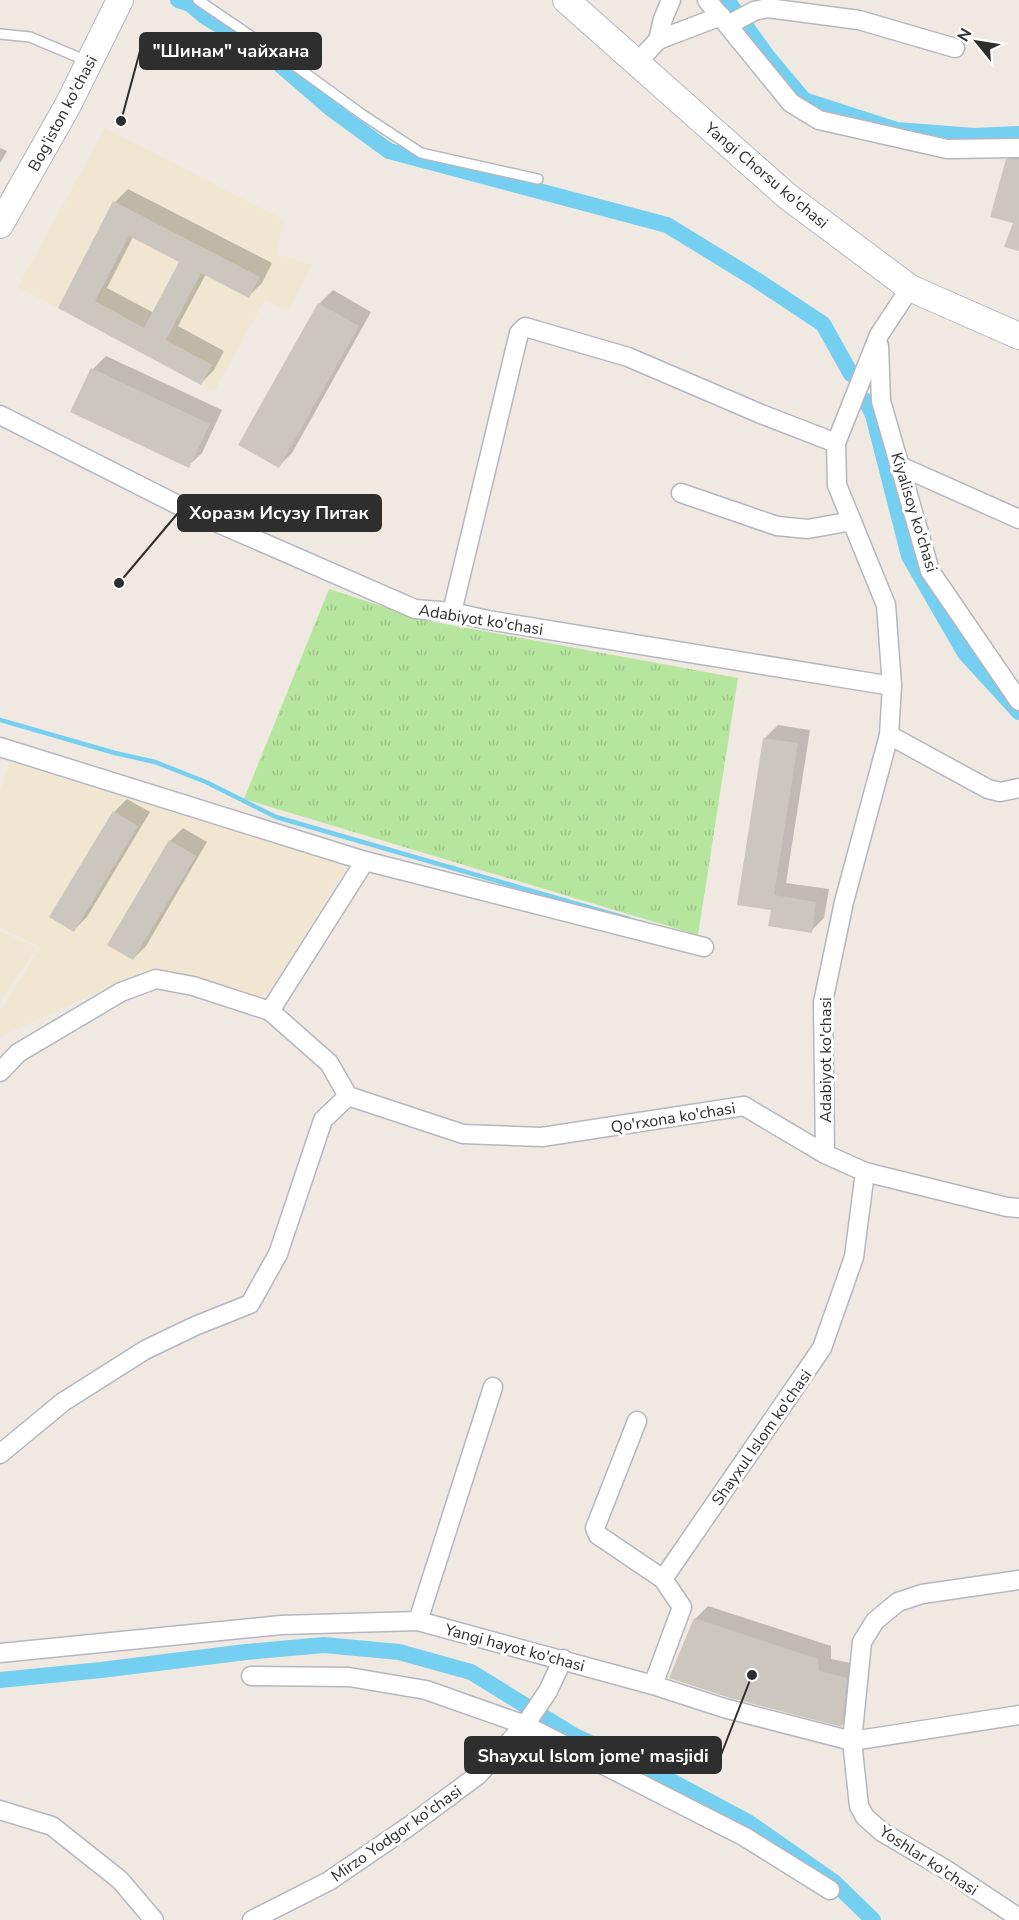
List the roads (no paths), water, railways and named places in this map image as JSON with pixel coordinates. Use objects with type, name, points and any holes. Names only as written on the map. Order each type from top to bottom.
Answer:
[{"type":"main road","name":"Bog'iston ko'chasi","points":[[0,225],[68,105],[120,0]]},
{"type":"main road","name":"Yangi Chorsu ko'chasi","points":[[566,0],[787,196],[910,288],[1019,336]]},
{"type":"street","points":[[637,63],[658,40],[671,0]]},
{"type":"street","points":[[708,0],[791,103],[819,120],[947,149],[1019,148]]},
{"type":"street","points":[[658,40],[726,22],[764,6],[859,20],[955,48]]},
{"type":"street","name":"Adabiyot ko'chasi","points":[[825,1154],[823,1002],[844,902],[889,735],[892,686],[886,605],[837,485],[836,443],[879,335],[910,288]]},
{"type":"street","points":[[452,612],[519,333],[525,327],[628,357],[761,414],[836,443]]},
{"type":"street","name":"Kiyalisoy ko'chasi","points":[[879,335],[881,401],[930,571],[1019,701]]},
{"type":"street","name":"Adabiyot ko'chasi","points":[[0,415],[188,510],[415,609],[452,612],[488,620],[892,686]]},
{"type":"street","points":[[900,466],[1019,519]]},
{"type":"street","points":[[681,493],[777,526],[808,528],[852,521]]},
{"type":"street","points":[[889,735],[988,789],[1000,792],[1019,788]]},
{"type":"street","points":[[0,747],[365,861],[704,946]]},
{"type":"street","points":[[270,1011],[365,861]]},
{"type":"street","points":[[0,1072],[18,1053],[121,992],[156,979],[193,986],[270,1011],[329,1063],[348,1096],[323,1120],[278,1254],[250,1304],[195,1326],[145,1350],[63,1402],[0,1454]]},
{"type":"street","name":"Qo'rxona ko'chasi","points":[[348,1096],[463,1134],[542,1137],[744,1106],[825,1154],[865,1172],[1006,1207],[1019,1208]]},
{"type":"street","name":"Shayxul Islom ko'chasi","points":[[663,1579],[822,1348],[854,1257],[865,1172]]},
{"type":"street","points":[[418,1621],[493,1387]]},
{"type":"street","points":[[637,1420],[595,1528],[598,1535],[663,1579],[682,1607],[653,1685]]},
{"type":"street","name":"Yoshlar ko'chasi","points":[[1019,1580],[922,1594],[898,1602],[875,1621],[862,1642],[852,1741],[859,1806],[865,1816],[882,1832],[945,1869],[1019,1918]]},
{"type":"street","name":"Yangi hayot ko'chasi","points":[[0,1653],[281,1625],[418,1621],[563,1659],[724,1708],[852,1741],[1019,1715]]},
{"type":"street","name":"Mirzo Yodgor ko'chasi","points":[[252,1920],[329,1881],[478,1775],[525,1725],[548,1691],[563,1659]]},
{"type":"street","points":[[251,1676],[350,1677],[426,1690],[525,1725],[745,1837],[830,1890]]},
{"type":"street","points":[[0,1810],[52,1826],[120,1880],[154,1920]]},
{"type":"lane","points":[[198,0],[421,153],[537,179]]},
{"type":"lane","points":[[0,34],[30,38],[90,62]]},
{"type":"waterway","points":[[178,0],[190,4],[204,16],[271,57],[330,108],[389,151],[667,225],[823,324],[851,374]]},
{"type":"waterway","points":[[727,0],[767,56],[804,100],[897,130],[974,136],[1019,134]]},
{"type":"waterway","points":[[866,401],[873,415],[909,556],[965,653],[1019,712]]},
{"type":"waterway","points":[[0,720],[155,762],[206,782],[276,817],[629,919]]},
{"type":"waterway","points":[[0,1680],[324,1645],[399,1652],[471,1672],[575,1736],[658,1774],[748,1822],[834,1882],[873,1920]]},
{"type":"place","name":"\"Шинам\" чайхана","points":[[121,121]]},
{"type":"place","name":"Хоразм Исузу Питак","points":[[119,583]]},
{"type":"place","name":"Shayxul Islom jome' masjidi","points":[[752,1675]]}]
